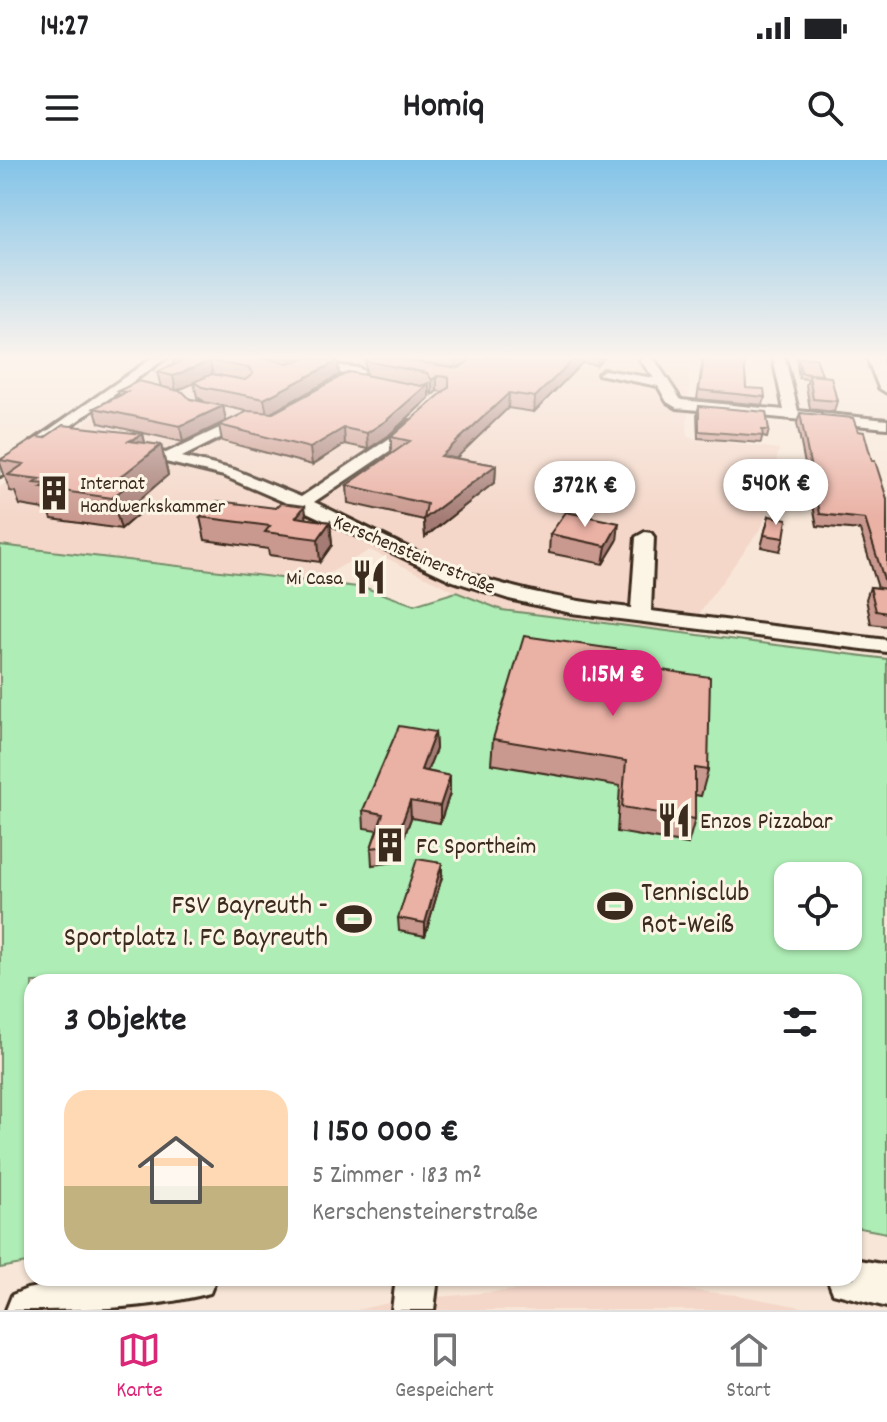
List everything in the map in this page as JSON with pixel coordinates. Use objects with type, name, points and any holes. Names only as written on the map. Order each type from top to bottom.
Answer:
[{"type":"street","points":[[0,471],[89,412]]},
{"type":"street","points":[[757,412],[887,424]]},
{"type":"street","points":[[171,457],[254,420],[224,413]]},
{"type":"street","points":[[302,503],[395,441],[423,415]]},
{"type":"street","points":[[46,438],[73,441]]},
{"type":"street","name":"Kerschensteinerstraße","points":[[120,447],[229,473],[302,503],[460,577],[516,595],[641,616],[887,646]]},
{"type":"street","points":[[641,616],[645,537]]},
{"type":"street","points":[[862,1281],[887,1286]]},
{"type":"street","points":[[27,1310],[153,1286]]},
{"type":"street","points":[[413,1310],[416,1286]]},
{"type":"shaded area","points":[[99,412],[688,412],[687,437],[779,449],[763,525],[701,611],[689,634],[502,610],[456,592],[370,550],[314,582],[0,545],[0,487]]},
{"type":"shaded area","points":[[561,1286],[647,1286],[738,1295],[817,1310],[356,1310],[402,1300]]},
{"type":"green space","points":[[0,545],[366,588],[414,605],[456,592],[502,610],[887,659],[887,1233],[862,1228],[862,974],[24,974],[24,1264],[0,1268]]},
{"type":"building","points":[[112,412],[211,412],[180,426]]},
{"type":"building","points":[[247,412],[396,412],[367,433],[344,428],[310,448],[219,425]]},
{"type":"building","points":[[420,412],[489,412],[441,456],[496,465],[424,519],[427,504],[347,485],[410,441],[391,437]]},
{"type":"building","points":[[699,412],[766,412],[769,430],[762,430],[763,436],[699,431]]},
{"type":"building","points":[[800,413],[853,418],[858,431],[864,432],[887,499],[887,589],[865,519],[820,514]]},
{"type":"building","points":[[63,425],[143,434],[129,441],[161,445],[119,478],[134,480],[112,498],[41,488],[47,484],[34,483],[40,479],[8,475],[24,464],[0,460]]},
{"type":"building","points":[[217,501],[276,508],[281,503],[305,506],[296,517],[330,522],[318,539],[265,532],[270,526],[200,517]]},
{"type":"building","points":[[566,512],[619,523],[606,546],[550,534]]},
{"type":"building","points":[[769,516],[787,519],[784,538],[764,535]]},
{"type":"building","points":[[870,587],[887,589],[887,613],[876,611]]},
{"type":"building","points":[[524,636],[642,653],[641,667],[710,677],[708,770],[695,768],[695,819],[622,807],[626,761],[493,739]]},
{"type":"building","points":[[399,726],[435,732],[421,770],[450,776],[440,806],[410,801],[394,845],[371,848],[383,814],[363,810]]},
{"type":"building","points":[[417,859],[442,863],[425,923],[398,918]]},
{"type":"place","name":"Internat Handwerkskammer","points":[[54,493]]},
{"type":"place","name":"Mi Casa","points":[[369,577]]},
{"type":"place","name":"Enzos Pizzabar","points":[[674,820]]},
{"type":"place","name":"FC Sportheim","points":[[390,845]]},
{"type":"place","name":"Tennisclub Rot-Weiß","points":[[615,906]]},
{"type":"place","name":"FSV Bayreuth - Sportplatz 1. FC Bayreuth","points":[[354,919]]}]
